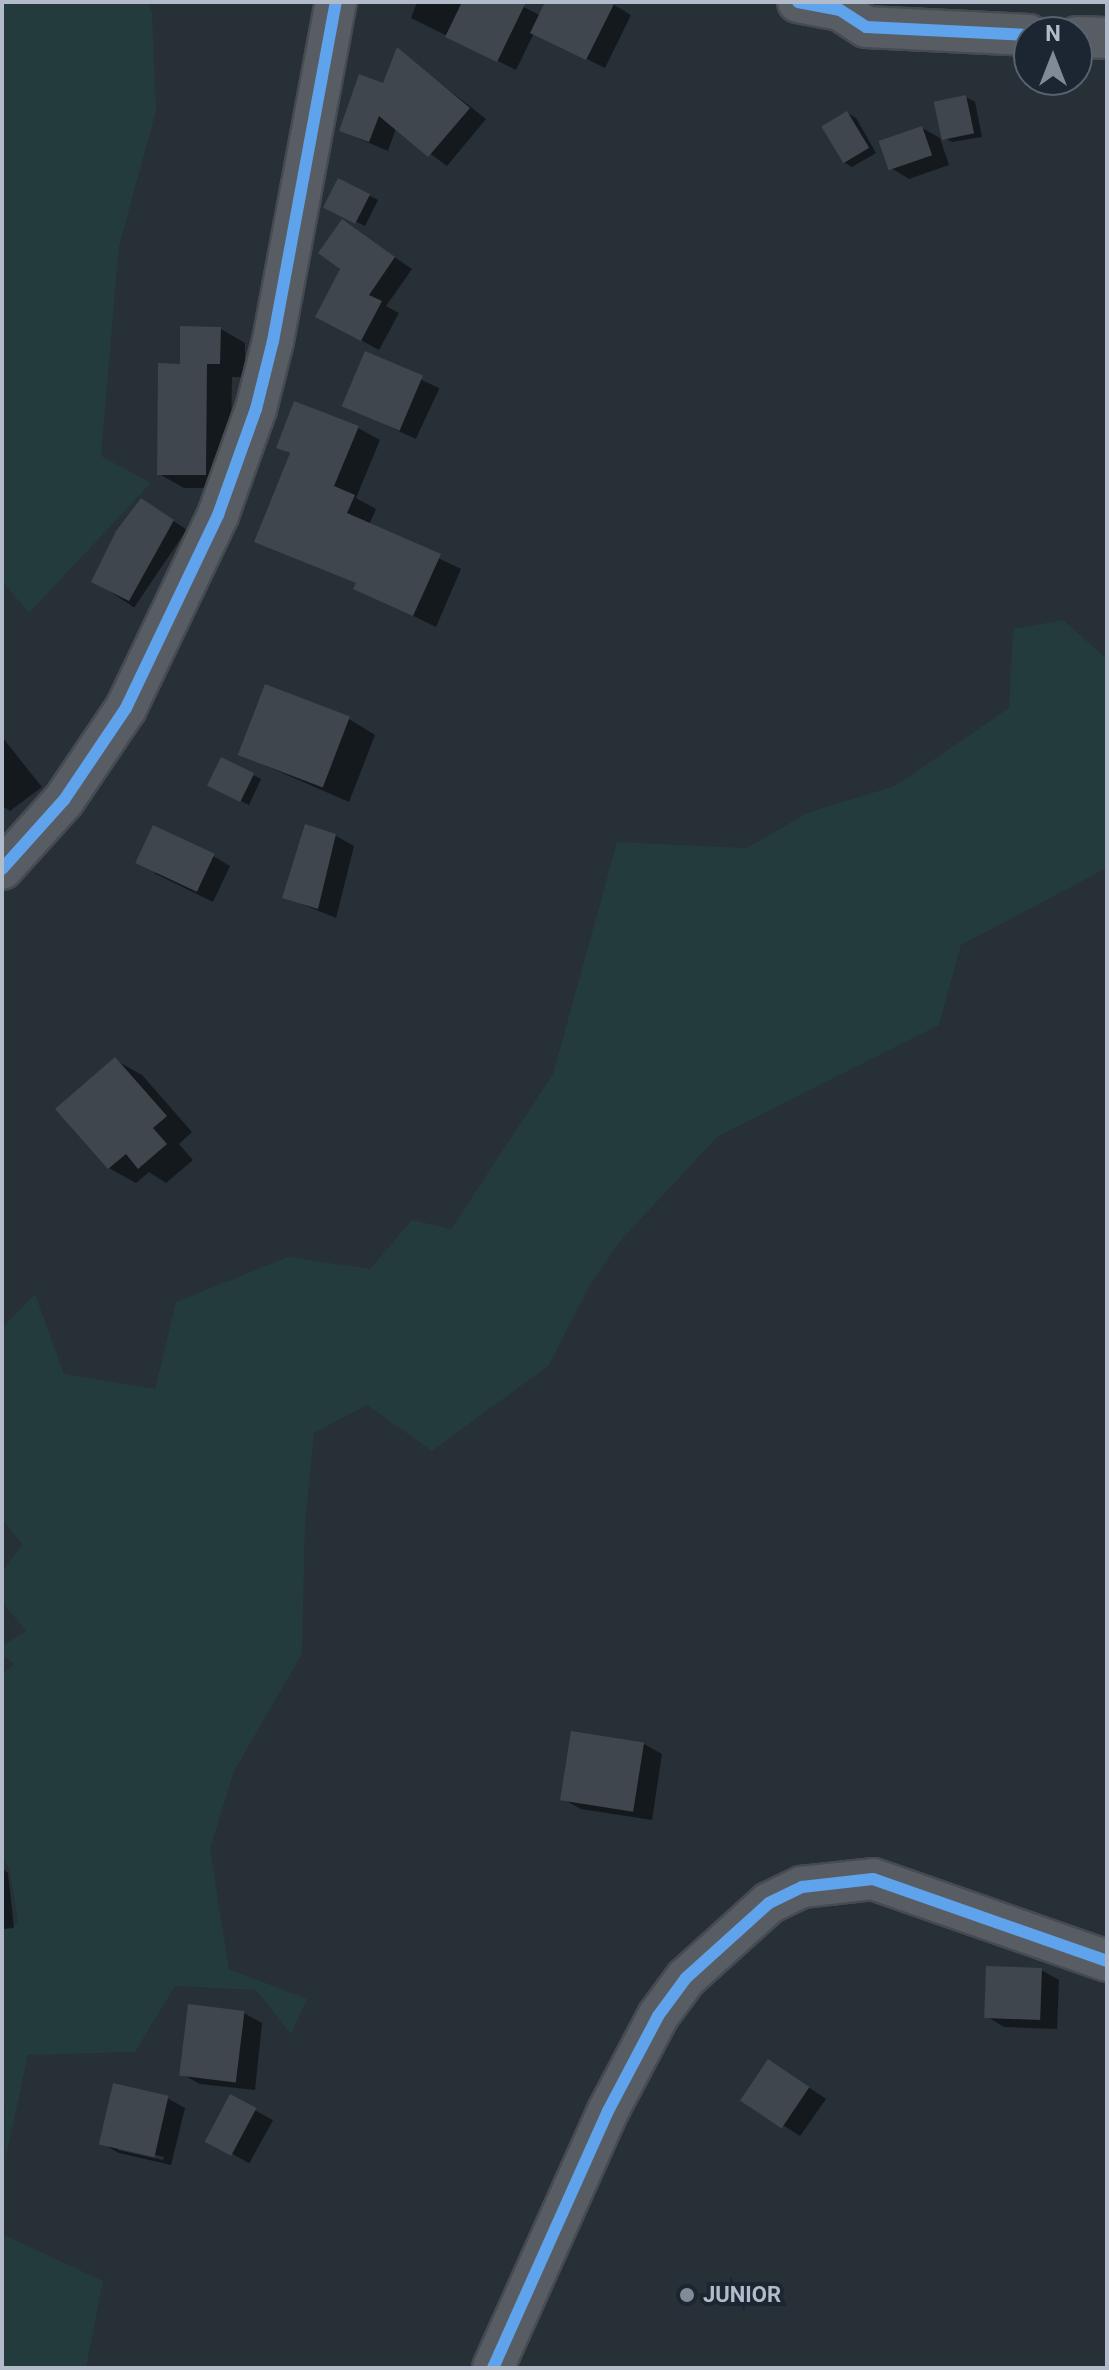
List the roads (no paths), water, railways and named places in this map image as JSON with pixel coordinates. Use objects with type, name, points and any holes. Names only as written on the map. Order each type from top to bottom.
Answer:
[{"type":"street","points":[[2,869],[64,800],[126,708],[218,515],[256,409],[273,341],[336,2]]},
{"type":"street","points":[[798,2],[840,10],[866,27],[1013,34]]},
{"type":"street","points":[[493,2368],[608,2111],[658,2016],[686,1978],[769,1903],[802,1887],[873,1879],[1107,1961]]},
{"type":"place","name":"JUNIOR","points":[[687,2295]]}]
